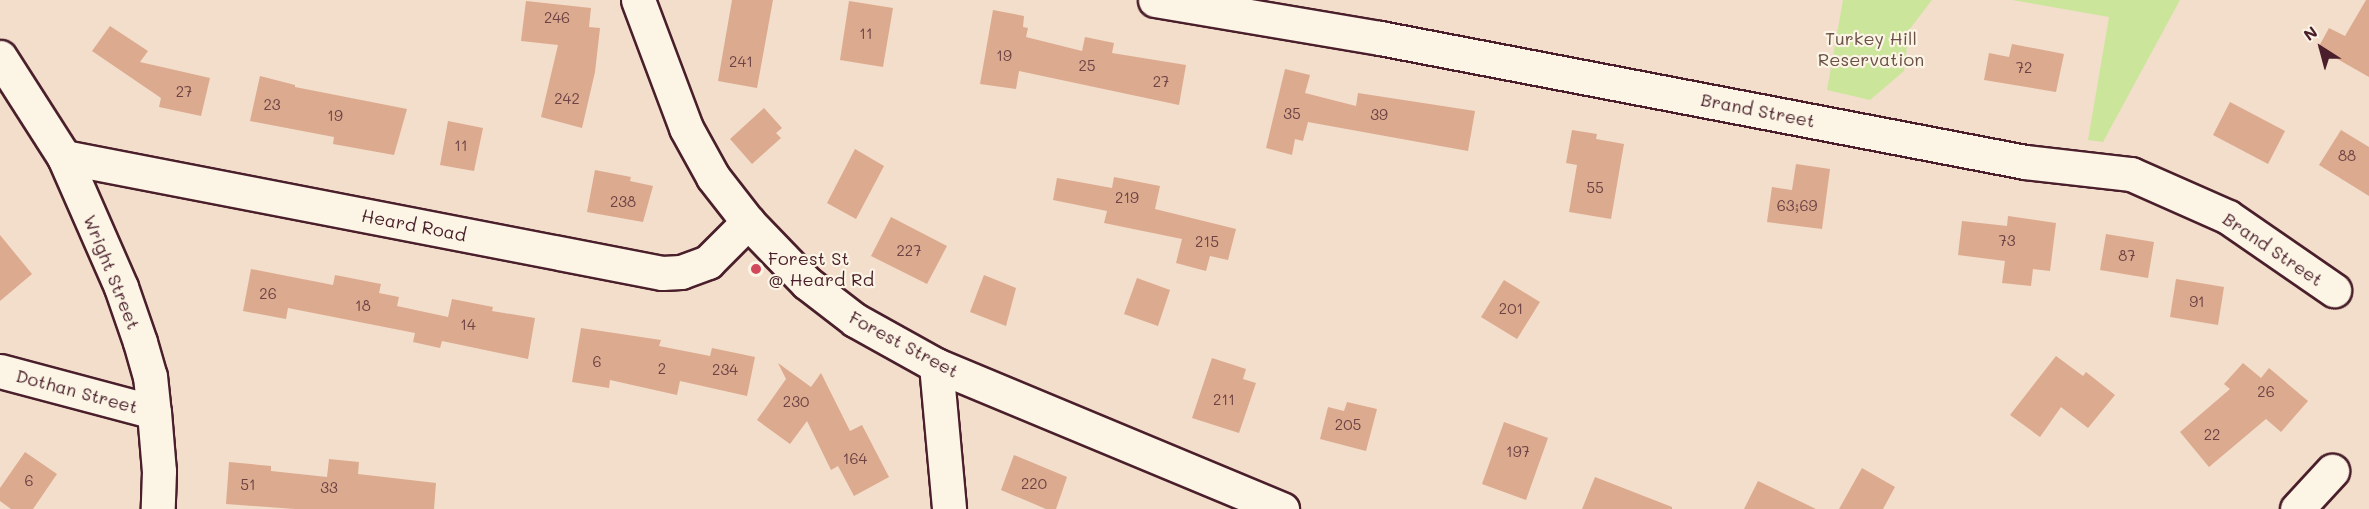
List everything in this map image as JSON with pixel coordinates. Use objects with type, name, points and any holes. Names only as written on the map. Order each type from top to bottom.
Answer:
[{"type":"street","name":"Forest Street","points":[[638,0],[686,128],[713,177],[748,222],[807,283],[855,320],[936,365],[1282,509]]},
{"type":"street","name":"Brand Street","points":[[1155,0],[1380,38],[2025,162],[2131,174],[2228,217],[2334,290]]},
{"type":"street","name":"Wright Street","points":[[0,57],[64,157],[121,287],[150,376],[159,471],[158,509]]},
{"type":"street","name":"Heard Road","points":[[64,157],[662,273],[681,272],[708,262],[748,222]]},
{"type":"street","points":[[936,365],[949,509]]},
{"type":"street","name":"Dothan Street","points":[[0,371],[154,412]]},
{"type":"street","points":[[2297,509],[2332,471]]},
{"type":"green space","name":"Turkey Hill Reservation","points":[[1843,0],[1932,0],[1909,30],[1904,71],[1870,100],[1827,90]]},
{"type":"green space","points":[[2012,0],[2180,0],[2103,142],[2088,140],[2109,17]]},
{"type":"building","points":[[732,0],[773,0],[757,88],[718,81]]},
{"type":"building","points":[[2366,0],[2369,0],[2369,77],[2318,48],[2329,28],[2345,36]]},
{"type":"building","points":[[526,1],[591,8],[589,27],[600,28],[595,72],[582,128],[541,117],[558,45],[521,41]]},
{"type":"building","points":[[849,1],[893,8],[883,67],[840,60]]},
{"type":"building","points":[[993,10],[1024,16],[1023,27],[1028,28],[1026,37],[1082,51],[1085,37],[1114,43],[1112,53],[1186,65],[1179,105],[1019,71],[1016,89],[980,84]]},
{"type":"building","points":[[110,26],[148,51],[140,62],[210,78],[201,116],[159,107],[161,98],[92,51]]},
{"type":"building","points":[[2012,44],[2064,54],[2056,92],[1984,80],[1989,53],[2009,57]]},
{"type":"building","points":[[1285,69],[1310,75],[1305,93],[1356,106],[1358,93],[1475,111],[1468,151],[1308,122],[1303,141],[1295,139],[1292,155],[1266,148]]},
{"type":"building","points":[[260,76],[295,85],[295,87],[407,109],[394,155],[333,144],[334,137],[250,121]]},
{"type":"building","points":[[2230,102],[2285,131],[2268,164],[2213,135]]},
{"type":"building","points":[[764,108],[782,128],[776,133],[781,138],[752,164],[730,139]]},
{"type":"building","points":[[448,121],[483,128],[474,171],[440,165]]},
{"type":"building","points":[[1572,130],[1597,134],[1596,139],[1624,144],[1611,219],[1569,212],[1577,165],[1566,163]]},
{"type":"building","points":[[2341,130],[2369,147],[2369,196],[2319,165]]},
{"type":"building","points":[[855,149],[884,166],[856,219],[827,203]]},
{"type":"building","points":[[1796,164],[1830,169],[1822,229],[1767,222],[1772,187],[1792,190]]},
{"type":"building","points":[[595,170],[631,177],[630,181],[653,186],[643,222],[587,212]]},
{"type":"building","points":[[1114,177],[1160,186],[1155,209],[1236,229],[1228,260],[1210,256],[1206,271],[1176,263],[1182,239],[1104,223],[1107,211],[1053,200],[1057,178],[1112,188]]},
{"type":"building","points":[[2008,216],[2056,223],[2050,271],[2033,269],[2031,286],[2002,283],[2005,261],[1958,255],[1962,221],[2007,226]]},
{"type":"building","points":[[891,217],[947,246],[927,284],[871,256]]},
{"type":"building","points":[[2106,234],[2154,242],[2148,278],[2100,270]]},
{"type":"building","points":[[0,235],[32,274],[0,301]]},
{"type":"building","points":[[251,269],[333,285],[335,275],[381,284],[379,293],[399,297],[397,306],[448,317],[452,299],[493,307],[492,311],[535,318],[528,359],[442,341],[440,348],[413,342],[415,333],[288,308],[286,319],[243,311]]},
{"type":"building","points":[[984,275],[1016,288],[1006,326],[970,312]]},
{"type":"building","points":[[1137,278],[1170,290],[1158,326],[1124,314]]},
{"type":"building","points":[[2176,279],[2224,287],[2218,325],[2170,317]]},
{"type":"building","points":[[1504,280],[1540,302],[1517,339],[1481,317]]},
{"type":"building","points":[[581,328],[661,340],[659,346],[710,356],[712,348],[755,357],[747,396],[680,381],[677,395],[610,380],[609,388],[572,382]]},
{"type":"building","points":[[2056,356],[2083,376],[2086,372],[2115,395],[2088,428],[2061,407],[2040,437],[2010,415]]},
{"type":"building","points":[[1212,358],[1246,369],[1243,379],[1256,383],[1239,433],[1192,418]]},
{"type":"building","points":[[778,363],[811,387],[821,373],[850,431],[862,425],[889,477],[854,496],[838,466],[831,470],[807,421],[790,444],[757,420],[786,379]]},
{"type":"building","points":[[2243,363],[2261,378],[2269,368],[2308,401],[2281,432],[2266,419],[2209,467],[2180,432],[2230,389],[2224,384]]},
{"type":"building","points":[[1347,402],[1377,409],[1366,451],[1320,439],[1328,407],[1344,411]]},
{"type":"building","points":[[1504,422],[1548,438],[1526,500],[1482,484]]},
{"type":"building","points":[[25,452],[57,474],[33,509],[11,509],[0,501],[0,488]]},
{"type":"building","points":[[1014,455],[1067,477],[1056,509],[1046,509],[1001,490]]},
{"type":"building","points":[[329,459],[359,462],[358,474],[436,483],[434,509],[295,509],[226,504],[229,462],[271,466],[271,471],[327,477]]},
{"type":"building","points":[[1862,468],[1895,487],[1883,509],[1839,509]]},
{"type":"building","points":[[1595,477],[1672,507],[1672,509],[1582,509]]},
{"type":"building","points":[[1758,481],[1816,509],[1744,509]]},
{"type":"place","name":"Forest St @ Heard Rd","points":[[756,269]]}]
